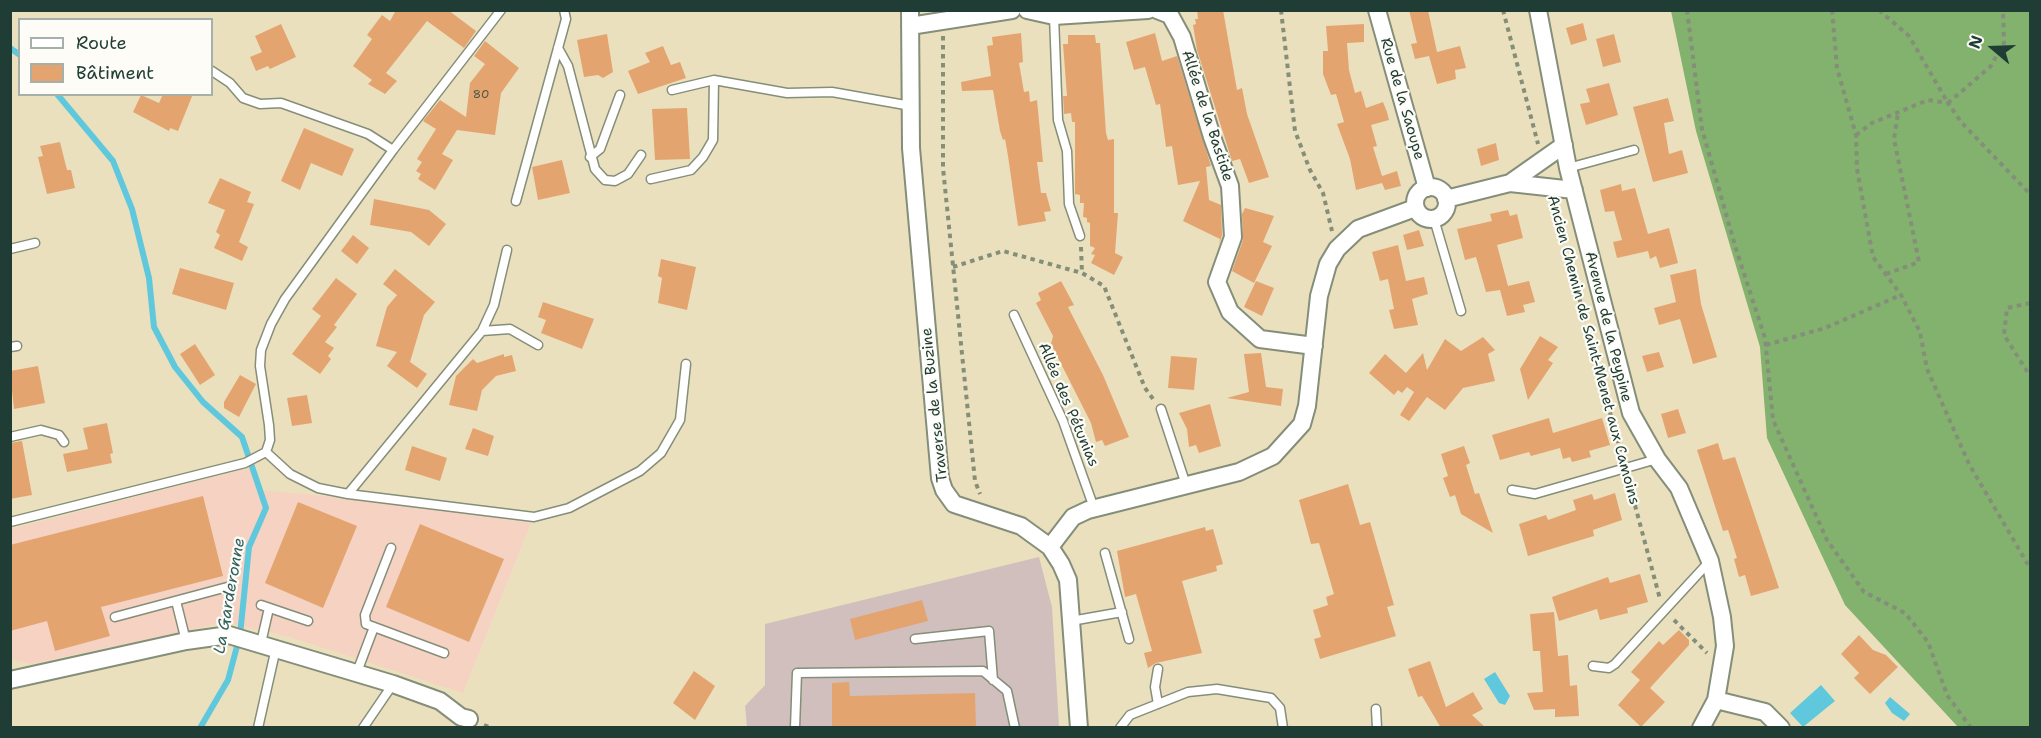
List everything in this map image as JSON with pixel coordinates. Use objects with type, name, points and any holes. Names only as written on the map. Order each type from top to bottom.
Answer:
[{"type":"street","points":[[910,18],[1012,10]]},
{"type":"street","points":[[1027,10],[1054,16],[1148,10]]},
{"type":"street","name":"Allée de la Bastide","points":[[1157,10],[1170,15],[1182,37],[1212,137],[1230,186],[1233,237],[1217,282],[1230,312],[1260,339],[1314,346]]},
{"type":"street","name":"Rue de la Saoupe","points":[[1377,10],[1427,188]]},
{"type":"street","points":[[1538,10],[1568,168]]},
{"type":"street","name":"Traverse de la Buzine","points":[[910,18],[911,148],[940,478],[944,490],[954,504],[1021,526],[1050,546],[1068,580],[1079,728]]},
{"type":"street","points":[[1446,199],[1510,183],[1564,145]]},
{"type":"street","name":"Avenue de la Peypine","points":[[1568,168],[1631,413],[1657,459],[1679,488],[1710,561],[1722,617],[1725,646],[1716,700],[1701,728]]},
{"type":"street","points":[[1510,183],[1574,190]]},
{"type":"street","points":[[1427,188],[1435,188],[1442,192],[1446,199],[1446,208],[1442,215],[1434,219],[1419,215],[1415,208],[1415,199],[1419,192],[1427,188]]},
{"type":"street","points":[[1050,546],[1073,518],[1094,508],[1239,472],[1273,456],[1302,424],[1319,296],[1329,264],[1337,249],[1359,229],[1415,208]]},
{"type":"street","points":[[13,678],[186,641],[229,635],[264,643],[357,672],[440,701],[464,721]]},
{"type":"street","points":[[1716,700],[1765,712],[1781,728]]},
{"type":"lane","points":[[10,522],[245,463],[266,452],[269,433],[260,366],[261,350],[271,324],[285,300],[393,150],[501,10]]},
{"type":"lane","points":[[516,201],[566,19],[564,10]]},
{"type":"lane","points":[[1054,16],[1058,120],[1066,151],[1069,204],[1080,236]]},
{"type":"lane","points":[[558,48],[568,66],[590,158],[595,169],[605,180],[615,182],[628,174],[641,155]]},
{"type":"lane","points":[[213,72],[230,83],[243,98],[260,104],[281,103],[368,134],[393,150]]},
{"type":"lane","points":[[672,90],[714,80],[787,93],[831,92],[911,106]]},
{"type":"lane","points":[[651,179],[691,170],[703,157],[713,140],[714,80]]},
{"type":"lane","points":[[590,158],[600,149],[620,95]]},
{"type":"lane","points":[[1568,168],[1634,150]]},
{"type":"lane","points":[[1434,219],[1461,311]]},
{"type":"lane","points":[[10,249],[35,243]]},
{"type":"lane","points":[[348,494],[482,331],[494,305],[507,250]]},
{"type":"lane","name":"Allée des Pétunias","points":[[1014,315],[1063,421],[1094,508]]},
{"type":"lane","points":[[482,331],[510,329],[538,345]]},
{"type":"lane","points":[[266,452],[290,474],[318,488],[348,494],[534,517],[569,507],[640,471],[661,453],[680,420],[686,364]]},
{"type":"lane","points":[[1161,409],[1186,485]]},
{"type":"lane","points":[[10,437],[41,430],[59,435],[64,442]]},
{"type":"lane","points":[[1512,490],[1535,494],[1657,459]]},
{"type":"lane","points":[[392,548],[365,615],[366,624],[444,653]]},
{"type":"lane","points":[[1105,553],[1129,639]]},
{"type":"lane","points":[[1593,666],[1609,668],[1615,664],[1710,561]]},
{"type":"lane","points":[[115,617],[231,586]]},
{"type":"lane","points":[[176,601],[186,641]]},
{"type":"lane","points":[[258,728],[265,606],[308,621]]},
{"type":"lane","points":[[1071,621],[1122,612]]},
{"type":"lane","points":[[357,672],[374,627]]},
{"type":"lane","points":[[915,639],[989,631],[993,680]]},
{"type":"lane","points":[[1158,669],[1155,687],[1158,704]]},
{"type":"lane","points":[[795,728],[797,673],[982,671],[1007,691],[1015,728]]},
{"type":"lane","points":[[363,728],[393,684]]},
{"type":"lane","points":[[1120,728],[1130,715],[1188,692],[1218,689],[1271,698],[1280,708],[1283,728]]},
{"type":"lane","points":[[1376,709],[1377,728]]},
{"type":"path","points":[[1281,10],[1294,131],[1323,193],[1333,234]]},
{"type":"path","points":[[1503,10],[1543,160]]},
{"type":"path","points":[[1687,10],[1702,129],[1766,345],[1773,420],[1827,540],[1864,592],[1905,613],[1928,642],[1947,696],[1971,728]]},
{"type":"path","points":[[1832,10],[1837,68],[1856,135],[1857,169],[1872,257],[1901,295],[1920,332],[1927,369],[1969,464],[2031,568]]},
{"type":"path","points":[[1879,10],[1909,36],[1961,122],[2031,194]]},
{"type":"path","points":[[1856,135],[1872,123],[1928,100],[1948,103],[1990,67],[2004,43],[2003,10]]},
{"type":"path","points":[[943,16],[943,168],[952,267],[975,481],[990,517]]},
{"type":"path","points":[[1886,274],[1919,262],[1894,140],[1899,112]]},
{"type":"path","name":"Ancien Chemin de Saint-Menet aux Camoins","points":[[1549,188],[1657,593],[1666,609],[1722,668]]},
{"type":"path","points":[[1080,236],[1082,273]]},
{"type":"path","points":[[952,267],[1003,251],[1082,273],[1104,286],[1145,388]]},
{"type":"path","points":[[1766,345],[1825,328],[1901,295]]},
{"type":"path","points":[[2031,303],[2007,308],[2004,335],[2031,376]]},
{"type":"shaded area","points":[[249,468],[260,490],[377,501],[531,523],[463,693],[290,637],[225,622],[31,664],[11,660],[11,529]]},
{"type":"shaded area","points":[[1039,557],[1052,607],[1059,727],[747,727],[745,706],[765,685],[765,624]]},
{"type":"green space","points":[[1671,11],[2030,11],[2030,727],[1958,727],[1845,605],[1767,438],[1760,347],[1696,131]]},
{"type":"water","points":[[1495,672],[1510,696],[1505,705],[1499,703],[1484,679]]},
{"type":"water","points":[[1821,685],[1835,701],[1803,727],[1790,713]]},
{"type":"water","points":[[1890,697],[1910,714],[1904,721],[1892,713],[1885,703]]},
{"type":"building","points":[[396,10],[448,10],[476,31],[464,48],[427,21],[386,73],[397,81],[385,94],[368,84],[372,80],[353,66],[372,39],[367,35],[382,15],[390,21]]},
{"type":"building","points":[[1197,10],[1223,10],[1237,90],[1242,88],[1247,114],[1269,177],[1249,183],[1240,159],[1232,161],[1197,50],[1193,25],[1196,24],[1195,19],[1198,19]]},
{"type":"building","points":[[1409,10],[1428,10],[1437,52],[1460,46],[1466,68],[1455,70],[1456,79],[1437,84],[1429,56],[1415,59],[1411,44],[1417,43]]},
{"type":"building","points":[[1583,23],[1587,40],[1571,45],[1566,28]]},
{"type":"building","points":[[281,24],[296,57],[270,69],[268,66],[256,71],[250,57],[262,52],[255,36]]},
{"type":"building","points":[[1364,24],[1364,42],[1347,43],[1349,70],[1355,93],[1361,91],[1366,108],[1383,102],[1387,112],[1389,120],[1371,125],[1377,146],[1373,147],[1382,176],[1397,171],[1401,186],[1385,190],[1382,183],[1356,190],[1350,159],[1337,124],[1344,122],[1336,94],[1331,95],[1323,74],[1323,51],[1328,51],[1326,26]]},
{"type":"building","points":[[1021,33],[1023,62],[1019,63],[1024,92],[1029,91],[1030,102],[1037,100],[1043,162],[1037,162],[1041,193],[1046,193],[1051,211],[1044,212],[1046,221],[1018,226],[1005,139],[1003,140],[1000,131],[993,90],[962,91],[961,82],[991,76],[987,46],[993,45],[992,37]]},
{"type":"building","points":[[1155,33],[1162,61],[1177,56],[1211,166],[1206,167],[1209,200],[1221,205],[1222,235],[1219,245],[1220,239],[1183,221],[1200,181],[1178,185],[1172,146],[1166,147],[1160,104],[1156,105],[1145,67],[1134,70],[1126,42]]},
{"type":"building","points":[[607,34],[613,72],[603,78],[598,75],[584,77],[577,40]]},
{"type":"building","points":[[1614,34],[1621,62],[1603,67],[1596,39]]},
{"type":"building","points":[[1068,35],[1095,35],[1096,43],[1100,43],[1106,133],[1108,140],[1114,139],[1114,213],[1118,213],[1115,253],[1123,257],[1114,275],[1091,263],[1095,255],[1091,254],[1095,248],[1090,246],[1090,223],[1087,222],[1087,218],[1083,217],[1084,203],[1080,203],[1080,195],[1075,194],[1075,122],[1072,122],[1071,113],[1064,114],[1063,96],[1067,96],[1063,44],[1068,44]]},
{"type":"building","points":[[485,41],[519,68],[501,93],[495,135],[457,130],[442,154],[453,160],[435,190],[418,179],[421,174],[416,171],[422,162],[417,159],[436,129],[423,121],[440,100],[466,117],[470,83],[485,64],[474,56]]},
{"type":"building","points":[[663,46],[671,65],[680,62],[686,78],[638,94],[628,71],[650,62],[645,53]]},
{"type":"building","points":[[1609,83],[1618,115],[1586,125],[1580,104],[1590,102],[1586,89]]},
{"type":"building","points":[[141,96],[159,103],[162,96],[192,96],[178,131],[170,128],[169,131],[133,112]]},
{"type":"building","points":[[1668,98],[1674,121],[1664,123],[1669,154],[1682,150],[1688,173],[1653,182],[1633,107]]},
{"type":"building","points":[[687,108],[690,159],[655,160],[652,109]]},
{"type":"building","points":[[304,128],[354,149],[342,176],[311,163],[300,190],[281,181]]},
{"type":"building","points":[[60,142],[67,170],[71,170],[75,188],[47,194],[38,157],[43,156],[40,146]]},
{"type":"building","points":[[1496,143],[1499,160],[1481,166],[1477,149]]},
{"type":"building","points":[[562,160],[570,193],[538,200],[532,167]]},
{"type":"building","points":[[220,178],[251,192],[247,202],[254,204],[239,242],[248,247],[242,261],[214,248],[220,235],[216,232],[225,210],[208,203]]},
{"type":"building","points":[[1621,184],[1622,191],[1635,188],[1648,234],[1669,228],[1678,263],[1660,268],[1656,256],[1650,259],[1648,251],[1617,258],[1613,242],[1622,240],[1614,211],[1605,212],[1600,190]]},
{"type":"building","points":[[374,199],[429,210],[446,224],[429,246],[411,232],[370,225]]},
{"type":"building","points":[[1245,208],[1274,216],[1263,242],[1272,246],[1254,283],[1232,271],[1243,240],[1242,214]]},
{"type":"building","points":[[1508,210],[1510,216],[1517,214],[1523,238],[1497,245],[1508,286],[1529,281],[1535,302],[1523,305],[1525,312],[1507,316],[1500,290],[1486,292],[1476,257],[1465,260],[1457,229],[1492,221],[1490,214]]},
{"type":"building","points":[[1419,230],[1424,246],[1407,250],[1403,235]]},
{"type":"building","points":[[353,235],[369,248],[357,264],[341,251]]},
{"type":"building","points":[[1398,245],[1406,281],[1424,277],[1428,294],[1412,299],[1418,325],[1394,329],[1389,310],[1394,309],[1388,279],[1380,281],[1372,252]]},
{"type":"building","points":[[661,259],[696,267],[687,310],[658,303],[662,278],[658,276]]},
{"type":"building","points":[[180,268],[234,283],[226,310],[172,294]]},
{"type":"building","points":[[395,269],[435,302],[424,315],[410,362],[427,374],[417,388],[387,366],[397,352],[376,346],[387,307],[397,295],[383,284]]},
{"type":"building","points":[[1696,269],[1701,304],[1717,357],[1693,364],[1680,319],[1659,325],[1654,308],[1676,302],[1670,275]]},
{"type":"building","points":[[336,278],[357,294],[334,325],[337,327],[325,342],[334,348],[328,356],[331,359],[320,374],[292,354],[321,316],[312,309]]},
{"type":"building","points":[[1061,281],[1074,305],[1068,307],[1103,375],[1129,437],[1105,446],[1102,440],[1096,442],[1091,423],[1051,344],[1053,336],[1036,303],[1041,300],[1038,293]]},
{"type":"building","points":[[1256,281],[1274,288],[1262,316],[1244,307]]},
{"type":"building","points":[[543,302],[594,319],[582,349],[541,333],[546,320],[538,317]]},
{"type":"building","points":[[1540,336],[1558,347],[1548,360],[1553,363],[1528,400],[1520,369]]},
{"type":"building","points":[[1483,337],[1495,350],[1488,354],[1495,381],[1463,388],[1445,410],[1427,397],[1409,421],[1400,415],[1414,392],[1407,387],[1402,393],[1398,390],[1394,395],[1369,373],[1385,354],[1406,373],[1423,353],[1427,370],[1445,339],[1461,351]]},
{"type":"building","points":[[195,344],[215,375],[200,385],[180,354]]},
{"type":"building","points":[[1659,352],[1664,367],[1647,372],[1642,356]]},
{"type":"building","points":[[1261,353],[1266,387],[1283,389],[1281,406],[1227,398],[1249,392],[1244,354]]},
{"type":"building","points":[[504,354],[504,357],[512,355],[516,371],[496,376],[482,390],[477,411],[449,405],[456,376],[473,359],[477,363]]},
{"type":"building","points":[[1171,356],[1197,358],[1194,390],[1168,388]]},
{"type":"building","points":[[38,366],[45,403],[14,409],[10,371]]},
{"type":"building","points":[[240,375],[256,384],[239,417],[224,408],[224,402]]},
{"type":"building","points":[[307,395],[312,423],[292,426],[287,398]]},
{"type":"building","points":[[1210,404],[1221,446],[1199,453],[1196,445],[1189,447],[1187,429],[1179,413]]},
{"type":"building","points":[[1678,409],[1686,433],[1668,438],[1661,414]]},
{"type":"building","points":[[1549,418],[1553,433],[1602,418],[1610,445],[1589,451],[1591,457],[1572,462],[1570,457],[1563,459],[1560,448],[1531,456],[1529,452],[1500,460],[1492,435]]},
{"type":"building","points":[[107,423],[113,453],[110,454],[112,463],[67,472],[63,454],[88,449],[83,428]]},
{"type":"building","points":[[473,428],[494,436],[488,456],[465,449]]},
{"type":"building","points":[[22,441],[32,495],[10,499],[10,443]]},
{"type":"building","points":[[1718,443],[1723,460],[1735,457],[1779,588],[1751,596],[1745,575],[1739,577],[1734,559],[1737,558],[1728,530],[1723,531],[1697,450]]},
{"type":"building","points":[[412,446],[447,458],[440,481],[405,470]]},
{"type":"building","points":[[1464,446],[1470,463],[1466,465],[1475,494],[1479,493],[1493,533],[1461,514],[1455,495],[1450,497],[1443,478],[1448,476],[1441,454]]},
{"type":"building","points":[[1348,484],[1360,525],[1370,522],[1394,605],[1387,607],[1396,636],[1320,659],[1314,639],[1321,637],[1313,610],[1328,605],[1326,597],[1334,594],[1319,543],[1311,544],[1299,500]]},
{"type":"building","points":[[1615,493],[1622,520],[1593,530],[1594,536],[1528,556],[1519,524],[1546,515],[1548,520],[1576,510],[1573,500],[1592,494],[1594,500]]},
{"type":"building","points":[[203,496],[223,576],[101,607],[110,636],[55,651],[47,621],[10,631],[10,545]]},
{"type":"building","points":[[298,502],[357,526],[323,608],[265,583]]},
{"type":"building","points":[[420,524],[504,559],[469,642],[386,607]]},
{"type":"building","points":[[1205,527],[1206,531],[1213,529],[1223,564],[1216,566],[1217,571],[1182,581],[1202,653],[1156,663],[1148,668],[1144,653],[1152,651],[1136,594],[1125,597],[1117,551]]},
{"type":"building","points":[[1640,574],[1648,602],[1627,608],[1628,613],[1600,620],[1597,609],[1559,621],[1552,597],[1608,577],[1610,583]]},
{"type":"building","points":[[922,600],[928,621],[855,640],[850,619]]},
{"type":"building","points":[[1554,612],[1558,656],[1568,655],[1570,686],[1577,685],[1579,716],[1555,717],[1555,709],[1534,710],[1527,693],[1543,692],[1540,651],[1533,651],[1530,614]]},
{"type":"building","points":[[1679,630],[1689,640],[1689,645],[1650,688],[1665,702],[1641,727],[1618,705],[1640,680],[1631,672],[1659,641],[1663,645]]},
{"type":"building","points":[[1859,635],[1873,650],[1886,655],[1898,667],[1870,694],[1854,678],[1859,673],[1841,654]]},
{"type":"building","points":[[1430,661],[1446,707],[1473,692],[1483,709],[1472,715],[1486,728],[1441,728],[1422,696],[1418,697],[1408,669]]},
{"type":"building","points":[[694,671],[715,686],[695,720],[673,703]]},
{"type":"building","points":[[849,682],[850,696],[975,693],[976,728],[832,728],[832,683]]},
{"type":"waterway","name":"La Garderonne","points":[[10,48],[18,54]]},
{"type":"waterway","name":"La Garderonne","points":[[59,96],[113,161],[132,209],[149,278],[154,327],[175,367],[203,402],[242,437],[266,508],[249,547],[240,635],[228,680],[200,728]]}]
